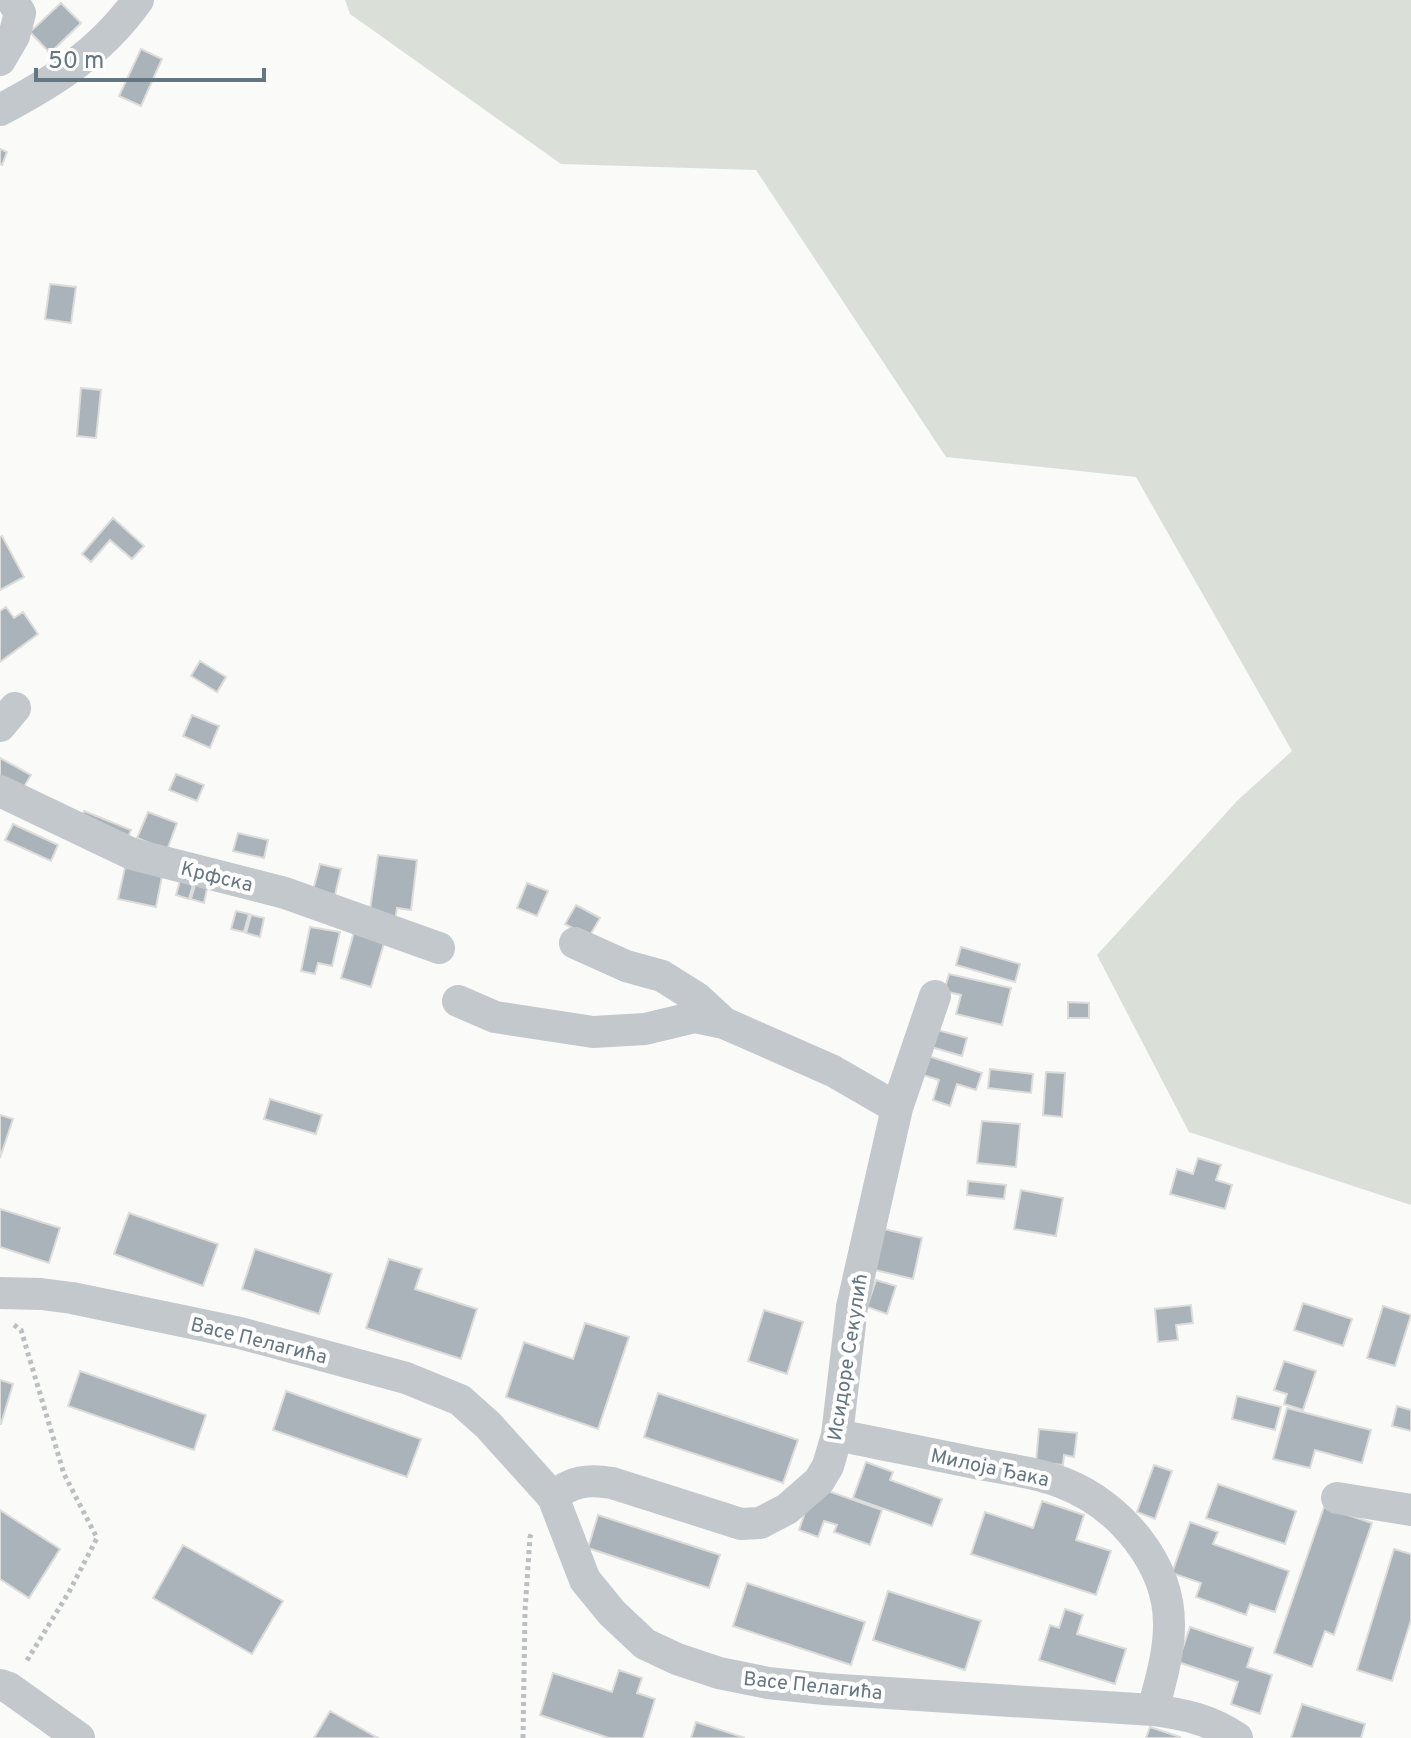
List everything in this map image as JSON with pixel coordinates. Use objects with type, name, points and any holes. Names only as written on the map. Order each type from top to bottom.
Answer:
[{"type":"street","points":[[0,60],[14,36],[20,13],[12,0]]},
{"type":"street","points":[[0,110],[52,83],[85,57],[126,17],[138,0]]},
{"type":"street","name":"Крфска","points":[[0,791],[132,854],[285,893],[439,948]]},
{"type":"street","points":[[575,943],[626,966],[662,976],[697,998],[724,1023]]},
{"type":"street","name":"Исидоре Секулић","points":[[553,1497],[563,1488],[591,1480],[612,1483],[741,1524],[760,1523],[787,1509],[819,1481],[828,1466],[837,1435],[852,1307],[897,1108],[935,996]]},
{"type":"street","points":[[458,1001],[495,1017],[593,1032],[645,1029],[695,1017],[724,1023],[833,1071],[897,1108]]},
{"type":"street","name":"Васе Пелагића","points":[[5,1308],[41,1294],[72,1298],[240,1333],[432,1388],[460,1400],[488,1425],[553,1497],[585,1580],[612,1613],[645,1644],[677,1659],[719,1673],[768,1683],[1153,1710],[1188,1715],[1217,1725],[1237,1738]]},
{"type":"street","name":"Милоја Ђака","points":[[837,1435],[1044,1476],[1093,1498],[1112,1513],[1148,1552],[1160,1576],[1167,1601],[1169,1626],[1166,1654],[1153,1710]]},
{"type":"street","points":[[1337,1498],[1411,1510]]},
{"type":"street","points":[[5,1687],[79,1738]]},
{"type":"path","points":[[5,1308],[21,1330],[64,1474],[97,1538],[69,1592],[5,1687]]},
{"type":"path","points":[[523,1738],[525,1611],[530,1537],[553,1497]]},
{"type":"shaded area","points":[[345,0],[1411,0],[1411,1205],[1189,1132],[1097,955],[1237,801],[1292,751],[1136,477],[946,457],[756,170],[561,164],[350,14]]},
{"type":"building","points":[[61,3],[81,23],[50,53],[30,32]]},
{"type":"building","points":[[141,49],[162,59],[141,106],[119,96]]},
{"type":"building","points":[[0,149],[7,152],[2,165],[0,164]]},
{"type":"building","points":[[50,284],[76,287],[71,323],[45,319]]},
{"type":"building","points":[[81,388],[101,390],[96,438],[77,436]]},
{"type":"building","points":[[113,518],[144,546],[132,559],[110,540],[91,562],[82,554]]},
{"type":"building","points":[[0,537],[24,577],[0,590]]},
{"type":"building","points":[[6,607],[14,618],[23,612],[38,634],[0,662],[0,611]]},
{"type":"building","points":[[200,661],[226,677],[217,692],[191,676]]},
{"type":"building","points":[[192,715],[219,726],[210,748],[183,736]]},
{"type":"building","points":[[0,758],[31,775],[22,790],[0,778]]},
{"type":"building","points":[[176,774],[204,785],[197,801],[169,790]]},
{"type":"building","points":[[84,811],[131,830],[124,847],[78,827]]},
{"type":"building","points":[[148,812],[177,823],[167,850],[137,838]]},
{"type":"building","points":[[13,824],[58,845],[51,861],[5,840]]},
{"type":"building","points":[[238,833],[268,840],[264,858],[233,851]]},
{"type":"building","points":[[378,855],[417,860],[411,910],[397,908],[395,920],[369,916]]},
{"type":"building","points":[[126,863],[163,871],[156,907],[118,899]]},
{"type":"building","points":[[320,864],[341,869],[335,895],[313,890]]},
{"type":"building","points":[[181,877],[194,881],[189,899],[176,895]]},
{"type":"building","points":[[196,881],[208,884],[204,903],[191,899]]},
{"type":"building","points":[[527,883],[548,891],[537,916],[517,908]]},
{"type":"building","points":[[576,905],[600,918],[589,937],[565,924]]},
{"type":"building","points":[[236,911],[249,914],[244,932],[231,929]]},
{"type":"building","points":[[251,915],[264,918],[260,937],[246,933]]},
{"type":"building","points":[[310,927],[340,932],[332,966],[318,963],[315,974],[301,971]]},
{"type":"building","points":[[354,932],[385,940],[371,987],[341,978]]},
{"type":"building","points":[[961,947],[1020,964],[1015,982],[956,965]]},
{"type":"building","points":[[949,974],[1011,988],[1002,1025],[956,1014],[961,995],[944,991]]},
{"type":"building","points":[[1068,1002],[1089,1003],[1089,1018],[1068,1018]]},
{"type":"building","points":[[934,1029],[967,1038],[962,1056],[928,1046]]},
{"type":"building","points":[[925,1055],[982,1073],[976,1090],[957,1084],[950,1106],[933,1100],[939,1080],[920,1074]]},
{"type":"building","points":[[990,1069],[1033,1074],[1031,1093],[988,1088]]},
{"type":"building","points":[[1046,1072],[1065,1073],[1062,1117],[1043,1115]]},
{"type":"building","points":[[270,1099],[322,1115],[316,1134],[264,1119]]},
{"type":"building","points":[[0,1115],[13,1119],[0,1158]]},
{"type":"building","points":[[982,1121],[1020,1124],[1016,1167],[977,1163]]},
{"type":"building","points":[[1198,1158],[1221,1165],[1216,1180],[1232,1185],[1225,1209],[1170,1194],[1177,1169],[1193,1174]]},
{"type":"building","points":[[968,1181],[1006,1185],[1004,1199],[967,1195]]},
{"type":"building","points":[[1021,1190],[1063,1198],[1056,1236],[1014,1229]]},
{"type":"building","points":[[0,1209],[60,1228],[49,1263],[0,1247]]},
{"type":"building","points":[[129,1213],[218,1244],[203,1286],[114,1254]]},
{"type":"building","points":[[884,1229],[922,1238],[913,1279],[875,1270]]},
{"type":"building","points":[[255,1249],[332,1274],[319,1314],[242,1289]]},
{"type":"building","points":[[389,1259],[422,1269],[415,1289],[477,1309],[461,1359],[366,1328]]},
{"type":"building","points":[[876,1280],[896,1286],[887,1314],[867,1307]]},
{"type":"building","points":[[1303,1303],[1352,1319],[1343,1346],[1294,1330]]},
{"type":"building","points":[[1191,1305],[1193,1323],[1176,1325],[1178,1340],[1158,1342],[1155,1309]]},
{"type":"building","points":[[1383,1306],[1411,1315],[1395,1366],[1367,1358]]},
{"type":"building","points":[[764,1310],[803,1322],[787,1374],[748,1361]]},
{"type":"building","points":[[585,1323],[629,1337],[598,1429],[506,1397],[524,1342],[573,1359]]},
{"type":"building","points":[[1284,1361],[1316,1371],[1303,1410],[1284,1404],[1287,1394],[1274,1390]]},
{"type":"building","points":[[80,1371],[206,1415],[194,1450],[68,1406]]},
{"type":"building","points":[[0,1380],[13,1384],[1,1424],[0,1424]]},
{"type":"building","points":[[286,1391],[421,1439],[407,1477],[273,1430]]},
{"type":"building","points":[[658,1393],[798,1440],[783,1483],[644,1437]]},
{"type":"building","points":[[1237,1396],[1281,1407],[1275,1430],[1232,1419]]},
{"type":"building","points":[[1397,1406],[1411,1410],[1411,1431],[1392,1426]]},
{"type":"building","points":[[1287,1408],[1371,1430],[1362,1463],[1315,1450],[1310,1468],[1273,1459]]},
{"type":"building","points":[[1039,1429],[1077,1433],[1074,1457],[1064,1455],[1063,1465],[1036,1462]]},
{"type":"building","points":[[866,1462],[893,1472],[890,1480],[942,1499],[932,1526],[853,1498]]},
{"type":"building","points":[[1154,1465],[1172,1471],[1155,1519],[1137,1512]]},
{"type":"building","points":[[1218,1484],[1296,1511],[1285,1544],[1206,1518]]},
{"type":"building","points":[[814,1486],[882,1510],[870,1545],[834,1532],[837,1525],[824,1521],[818,1537],[799,1530]]},
{"type":"building","points":[[1042,1501],[1084,1515],[1076,1540],[1111,1551],[1096,1595],[971,1554],[985,1512],[1033,1528]]},
{"type":"building","points":[[1324,1507],[1372,1523],[1334,1635],[1325,1631],[1312,1667],[1274,1653]]},
{"type":"building","points":[[0,1510],[60,1549],[29,1598],[0,1579]]},
{"type":"building","points":[[598,1515],[720,1555],[709,1588],[588,1548]]},
{"type":"building","points":[[1190,1522],[1218,1532],[1213,1544],[1289,1571],[1275,1612],[1250,1604],[1246,1615],[1196,1597],[1201,1583],[1172,1573]]},
{"type":"building","points":[[183,1545],[283,1601],[252,1654],[153,1598]]},
{"type":"building","points":[[1394,1549],[1411,1554],[1411,1620],[1392,1681],[1357,1670]]},
{"type":"building","points":[[747,1583],[865,1622],[851,1665],[733,1626]]},
{"type":"building","points":[[888,1591],[981,1621],[965,1670],[873,1640]]},
{"type":"building","points":[[1065,1609],[1083,1615],[1077,1634],[1126,1649],[1115,1684],[1039,1660],[1050,1625],[1059,1628]]},
{"type":"building","points":[[1190,1627],[1253,1648],[1247,1667],[1272,1675],[1260,1714],[1231,1704],[1238,1682],[1178,1662]]},
{"type":"building","points":[[619,1670],[642,1678],[637,1693],[655,1699],[643,1738],[609,1738],[540,1715],[553,1673],[612,1692]]},
{"type":"building","points":[[1302,1704],[1365,1724],[1361,1738],[1291,1738]]},
{"type":"building","points":[[330,1711],[378,1738],[314,1738]]},
{"type":"building","points":[[696,1722],[745,1738],[691,1738]]},
{"type":"building","points":[[1150,1727],[1180,1737],[1146,1738]]}]
